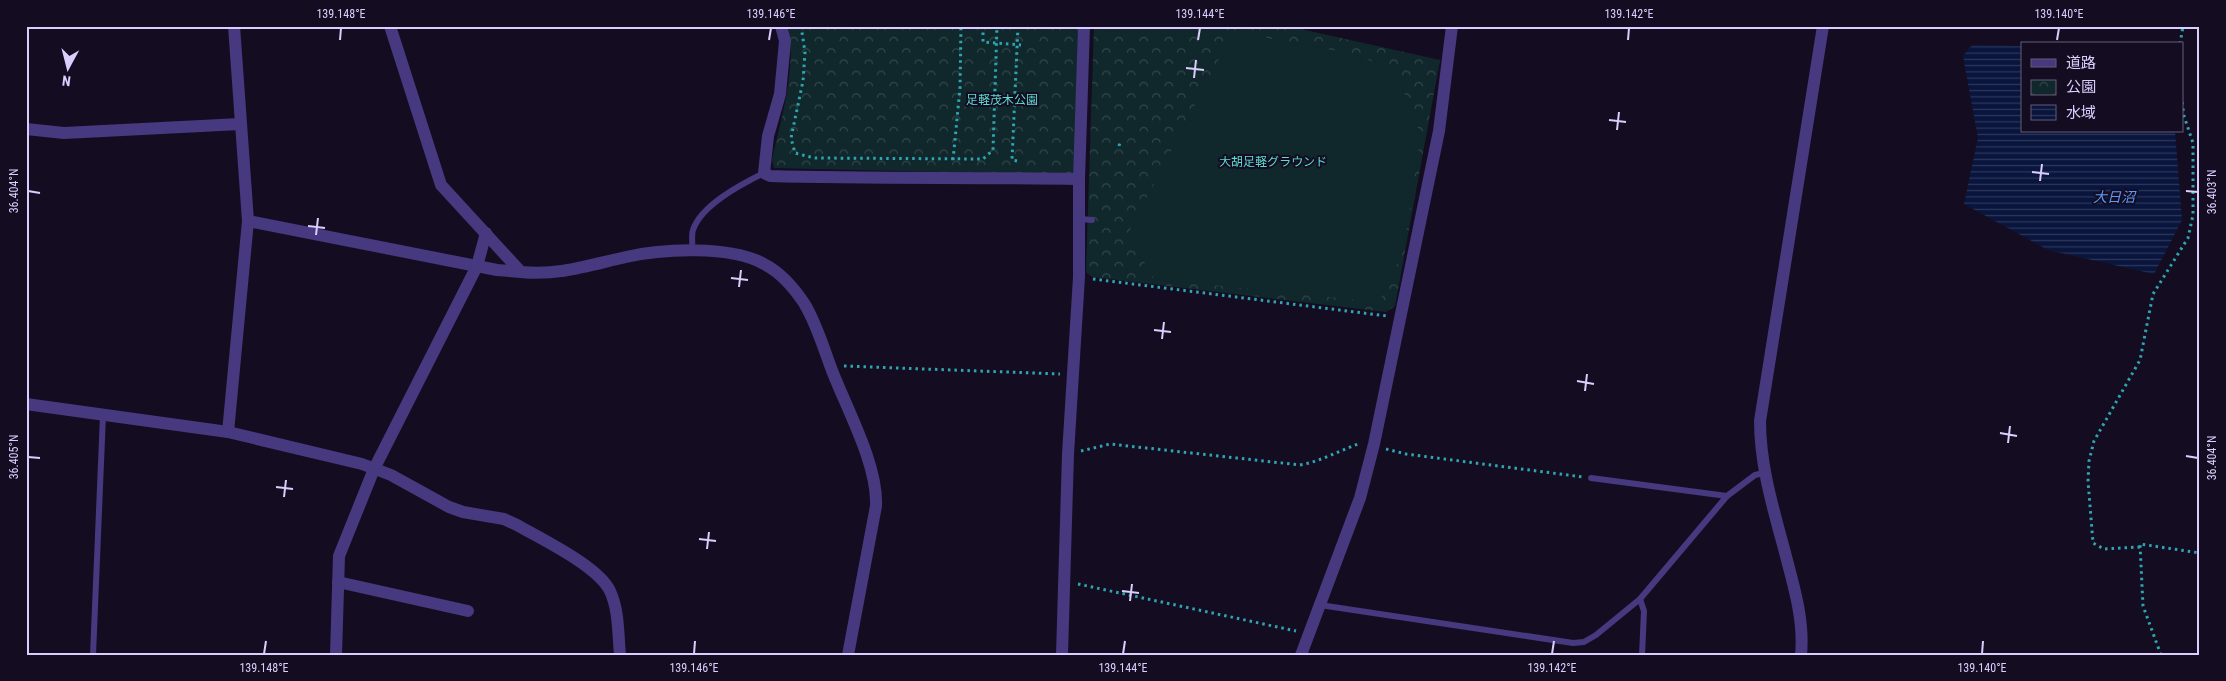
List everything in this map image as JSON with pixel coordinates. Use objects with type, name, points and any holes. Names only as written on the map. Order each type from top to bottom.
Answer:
[{"type":"street","points":[[228,432],[248,221],[234,26]]},
{"type":"street","points":[[390,26],[441,185],[521,272]]},
{"type":"street","points":[[781,26],[785,42],[780,94],[768,136],[764,173],[770,176],[858,179],[939,177],[1079,179]]},
{"type":"street","points":[[1062,655],[1068,454],[1079,278],[1086,219],[1079,179],[1084,26]]},
{"type":"street","points":[[1301,655],[1360,498],[1374,444],[1439,131],[1452,26]]},
{"type":"street","points":[[1801,655],[1802,638],[1798,602],[1764,473],[1760,442],[1762,399],[1823,26]]},
{"type":"street","points":[[26,129],[64,134],[240,124]]},
{"type":"street","points":[[248,221],[497,270],[552,274],[642,254],[692,250],[744,257],[762,262],[782,276],[804,303],[868,459],[877,492],[848,655]]},
{"type":"street","points":[[336,655],[339,556],[374,468],[477,266],[486,233]]},
{"type":"street","points":[[26,404],[228,432],[362,464],[391,475],[449,507],[463,512],[504,519],[592,570],[606,584],[614,603],[620,655]]},
{"type":"street","points":[[338,582],[468,612]]},
{"type":"lane","points":[[692,250],[693,230],[709,208],[723,196],[764,173]]},
{"type":"lane","points":[[93,655],[104,415]]},
{"type":"lane","points":[[1320,605],[1573,642],[1584,642],[1596,635],[1640,599],[1727,496],[1755,475],[1764,473]]},
{"type":"lane","points":[[1591,478],[1727,496]]},
{"type":"lane","points":[[1640,599],[1644,611],[1642,655]]},
{"type":"path","points":[[800,26],[805,52],[803,81],[791,138],[795,153],[814,158],[953,160],[983,159],[993,150],[997,26]]},
{"type":"path","points":[[953,160],[960,88],[961,26]]},
{"type":"path","points":[[983,26],[983,42],[1019,45]]},
{"type":"path","points":[[1017,161],[1012,160],[1019,45],[1018,26]]},
{"type":"path","points":[[2180,42],[2183,26]]},
{"type":"path","points":[[2184,116],[2193,144],[2192,215],[2188,238],[2153,294],[2140,360],[2094,442],[2089,461],[2089,504],[2093,542],[2104,549],[2140,547],[2140,544],[2200,553]]},
{"type":"path","points":[[1079,278],[1400,318]]},
{"type":"path","points":[[831,367],[1073,374]]},
{"type":"path","points":[[1068,454],[1110,444],[1300,465],[1315,463],[1340,450],[1364,442],[1406,454],[1591,478]]},
{"type":"path","points":[[2140,547],[2143,606],[2161,655]]},
{"type":"path","points":[[1065,581],[1309,634]]},
{"type":"green space","name":"足軽茂木公園","points":[[788,26],[1078,26],[1074,175],[774,168],[772,160],[787,93],[791,59]]},
{"type":"green space","name":"大胡足軽グラウンド","points":[[1094,26],[1287,26],[1440,60],[1395,306],[1386,312],[1092,277],[1086,272]]},
{"type":"green space","points":[[1103,26],[1217,26],[1216,37],[1102,31]]},
{"type":"green space","name":"大胡足軽グラウンド","points":[[1233,32],[1349,53],[1379,64],[1401,87],[1415,113],[1420,139],[1403,252],[1379,302],[1154,279],[1128,234]]},
{"type":"water","name":"大日沼","points":[[1972,45],[2021,46],[2021,132],[2175,132],[2182,220],[2154,274],[2048,250],[1964,204],[1978,138],[1963,56]]}]
